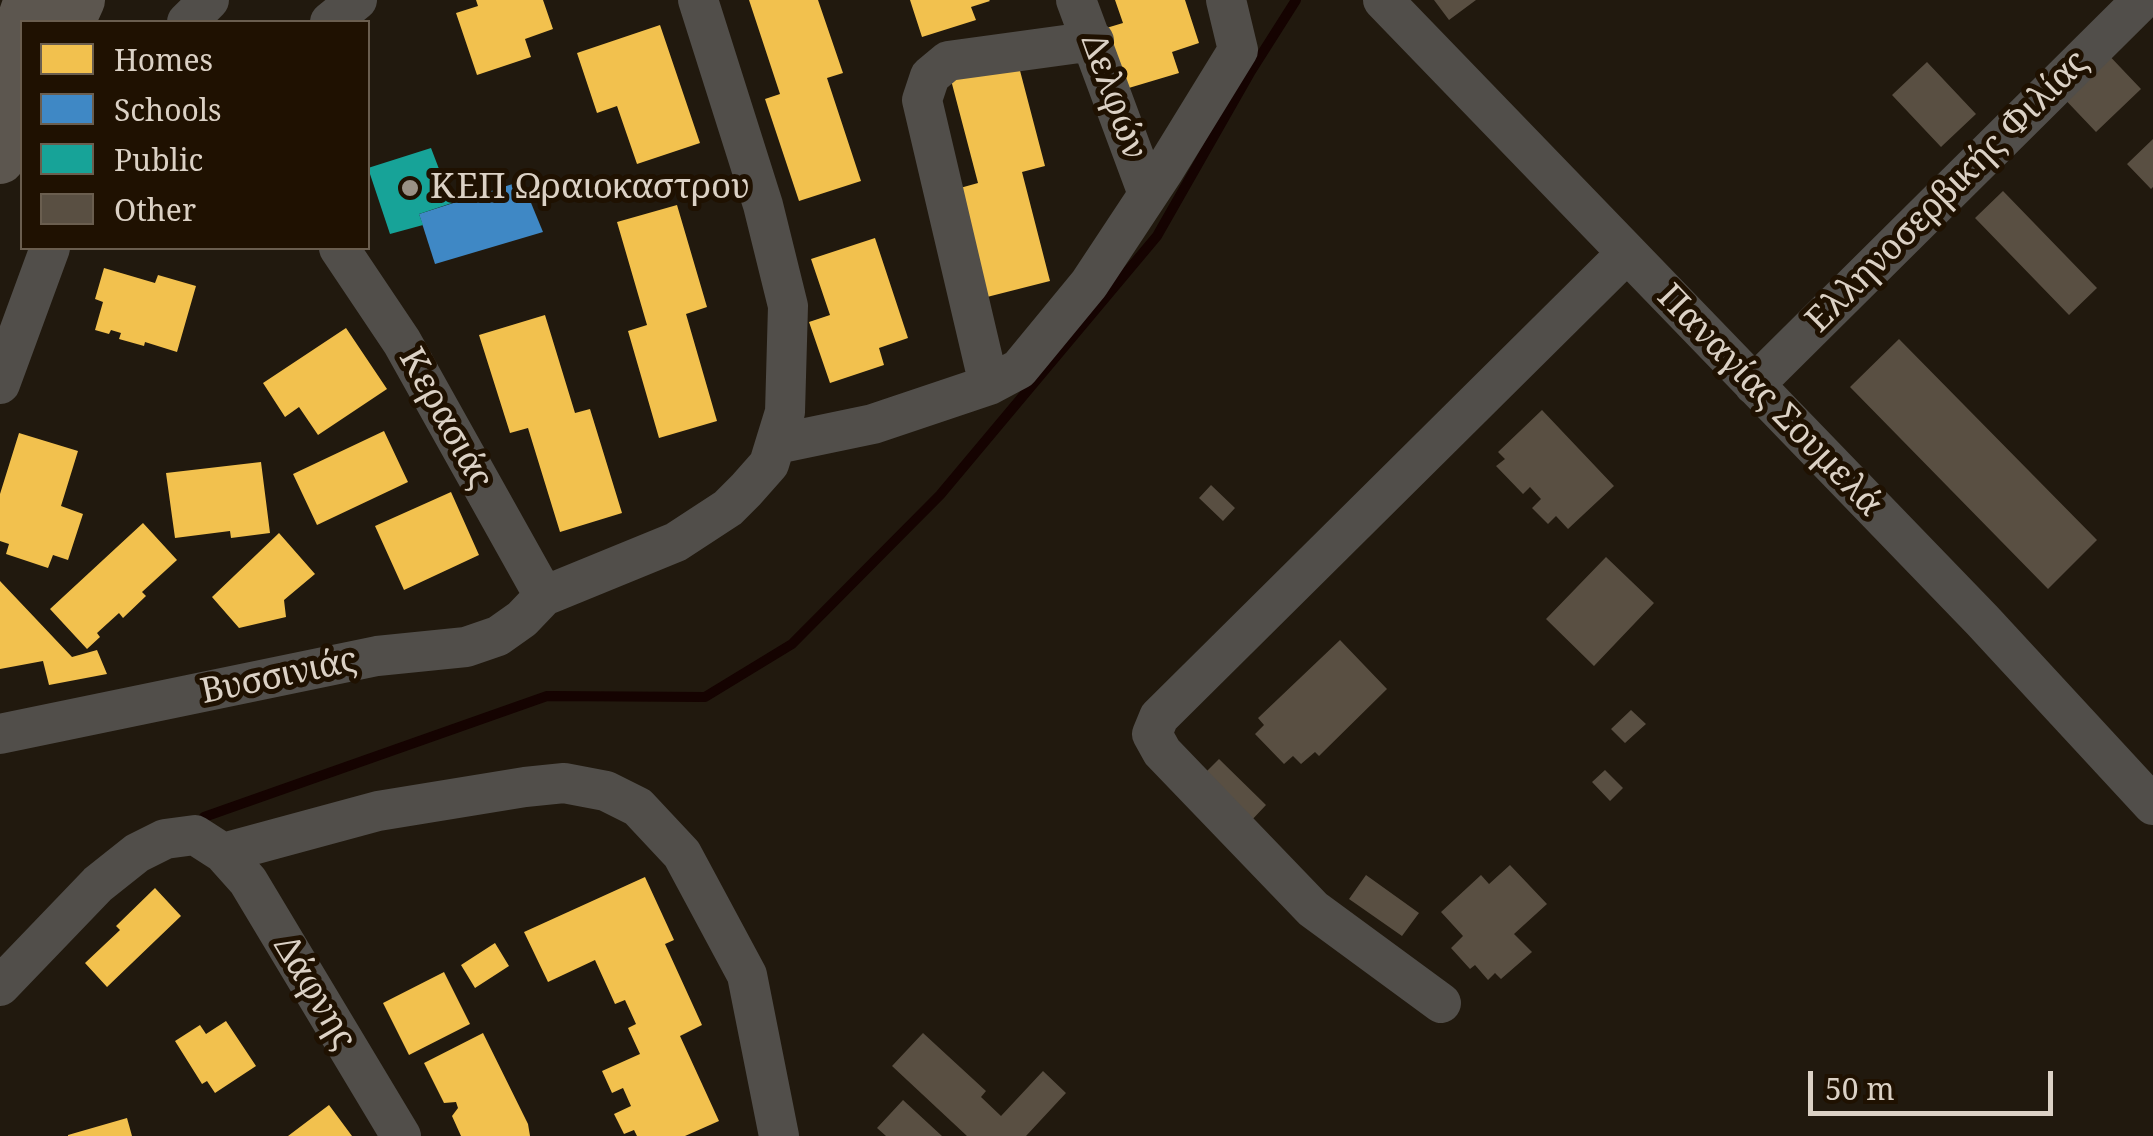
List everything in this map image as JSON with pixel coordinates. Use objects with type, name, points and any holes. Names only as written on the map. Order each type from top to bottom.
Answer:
[{"type":"main road","points":[[0,83],[20,28]]},
{"type":"main road","points":[[0,159],[20,124]]},
{"type":"street","points":[[190,20],[209,0]]},
{"type":"street","points":[[332,20],[357,0]]},
{"type":"street","points":[[544,596],[676,542],[728,508],[769,464],[777,444],[785,412],[788,306],[763,205],[698,0]]},
{"type":"street","name":"Δελφών","points":[[1076,0],[1148,194]]},
{"type":"street","points":[[777,444],[873,424],[989,385],[1019,369],[1088,284],[1238,50],[1226,0]]},
{"type":"street","name":"Παναγίας Σουμελά","points":[[1383,0],[1982,620],[2153,805]]},
{"type":"street","name":"Ελληνοσερβικής Φιλίας","points":[[1754,384],[2142,0]]},
{"type":"street","points":[[989,385],[922,100],[930,76],[948,61],[1094,42]]},
{"type":"street","points":[[0,384],[49,250]]},
{"type":"street","name":"Κερασιάς","points":[[340,250],[402,342],[544,596]]},
{"type":"street","points":[[1441,1003],[1313,909],[1162,752],[1152,734],[1159,717],[1626,254]]},
{"type":"street","name":"Βυσσινιάς","points":[[0,734],[377,656],[466,647],[498,636],[522,620],[544,596]]},
{"type":"street","points":[[0,986],[98,884],[137,853],[165,839],[195,835],[222,853],[378,811],[564,783],[606,792],[638,807],[682,854],[747,975],[779,1136]]},
{"type":"street","name":"Δάφνης","points":[[222,853],[248,882],[401,1136]]},
{"type":"building: Homes","points":[[476,0],[543,0],[553,29],[525,39],[531,57],[477,75],[456,13],[478,6]]},
{"type":"building: Homes","points":[[749,0],[818,0],[843,73],[827,78],[861,181],[799,201],[765,99],[780,94]]},
{"type":"building: Homes","points":[[910,0],[990,1],[971,7],[976,20],[922,37]]},
{"type":"building: Homes","points":[[1115,0],[1185,0],[1199,43],[1172,52],[1179,73],[1122,90],[1103,29],[1123,23]]},
{"type":"building: Homes","points":[[660,25],[700,143],[637,164],[617,106],[597,113],[577,53]]},
{"type":"building: Homes","points":[[1018,63],[1045,166],[1022,172],[1050,281],[987,297],[960,188],[978,183],[951,80]]},
{"type":"building: Homes","points":[[677,205],[707,307],[686,314],[717,421],[659,438],[628,331],[647,325],[617,222]]},
{"type":"building: Homes","points":[[875,238],[908,338],[879,348],[884,365],[830,383],[809,322],[830,315],[811,259]]},
{"type":"building: Homes","points":[[104,268],[155,283],[158,275],[196,286],[177,352],[119,339],[121,333],[111,330],[109,334],[95,330],[103,302],[95,299]]},
{"type":"building: Homes","points":[[545,315],[575,413],[590,409],[622,513],[560,532],[528,428],[510,433],[479,335]]},
{"type":"building: Homes","points":[[346,328],[387,389],[318,435],[299,407],[285,417],[263,383]]},
{"type":"building: Homes","points":[[384,431],[408,482],[317,525],[293,474]]},
{"type":"building: Homes","points":[[19,433],[78,451],[61,506],[83,514],[68,560],[53,555],[48,568],[6,554],[9,544],[0,541],[0,494]]},
{"type":"building: Homes","points":[[261,462],[270,533],[231,538],[230,531],[175,538],[166,473]]},
{"type":"building: Homes","points":[[451,492],[479,555],[404,590],[375,526]]},
{"type":"building: Homes","points":[[143,523],[177,560],[142,592],[146,596],[123,618],[119,613],[97,633],[100,637],[87,649],[50,609]]},
{"type":"building: Homes","points":[[279,533],[315,574],[284,600],[286,617],[239,628],[212,597]]},
{"type":"building: Homes","points":[[0,581],[72,657],[97,650],[107,674],[49,685],[43,661],[0,669]]},
{"type":"building: Homes","points":[[645,877],[674,940],[665,944],[702,1025],[680,1036],[719,1121],[685,1136],[637,1136],[634,1130],[624,1134],[614,1114],[631,1106],[623,1088],[612,1093],[602,1071],[640,1054],[628,1028],[636,1024],[625,1000],[615,1004],[595,960],[548,982],[524,932]]},
{"type":"building: Homes","points":[[155,888],[181,916],[107,987],[85,963],[120,930],[116,926]]},
{"type":"building: Homes","points":[[495,943],[509,966],[475,988],[461,965]]},
{"type":"building: Homes","points":[[444,972],[470,1024],[409,1055],[383,1003]]},
{"type":"building: Homes","points":[[226,1021],[256,1066],[215,1093],[207,1081],[202,1084],[175,1041],[200,1025],[206,1034]]},
{"type":"building: Homes","points":[[483,1033],[528,1124],[530,1136],[461,1136],[452,1116],[458,1108],[456,1102],[444,1103],[424,1063]]},
{"type":"building: Homes","points":[[329,1105],[352,1136],[288,1136]]},
{"type":"building: Homes","points":[[127,1118],[132,1136],[68,1136],[68,1135]]},
{"type":"building: Schools","points":[[522,181],[543,232],[435,264],[419,214]]},
{"type":"building: Public","name":"ΚΕΠ Ωραιοκαστρου","points":[[431,148],[452,203],[419,214],[423,225],[390,234],[370,167]]},
{"type":"building: Other","points":[[1434,0],[1476,0],[1449,20]]},
{"type":"building: Other","points":[[2102,48],[2141,89],[2096,132],[2057,91]]},
{"type":"building: Other","points":[[1927,62],[1976,114],[1941,147],[1892,95]]},
{"type":"building: Other","points":[[2153,139],[2153,187],[2151,189],[2127,164]]},
{"type":"building: Other","points":[[2003,191],[2097,288],[2069,315],[1975,218]]},
{"type":"building: Other","points":[[1899,339],[2097,540],[2048,589],[1850,387]]},
{"type":"building: Other","points":[[1542,410],[1614,486],[1568,529],[1556,516],[1548,524],[1532,508],[1541,499],[1530,487],[1523,494],[1496,466],[1505,459],[1498,452]]},
{"type":"building: Other","points":[[1211,485],[1235,508],[1223,521],[1199,498]]},
{"type":"building: Other","points":[[1606,557],[1654,603],[1594,666],[1546,619]]},
{"type":"building: Other","points":[[1340,640],[1387,689],[1319,756],[1315,752],[1301,764],[1293,756],[1284,764],[1255,734],[1264,725],[1258,718]]},
{"type":"building: Other","points":[[1631,710],[1646,724],[1625,743],[1611,729]]},
{"type":"building: Other","points":[[1219,759],[1266,805],[1249,823],[1202,776]]},
{"type":"building: Other","points":[[1605,770],[1623,788],[1610,801],[1592,782]]},
{"type":"building: Other","points":[[1510,865],[1547,904],[1514,934],[1532,952],[1501,979],[1495,973],[1488,980],[1475,965],[1470,969],[1451,948],[1463,936],[1441,912],[1481,875],[1489,884]]},
{"type":"building: Other","points":[[1366,875],[1419,913],[1402,936],[1349,899]]},
{"type":"building: Other","points":[[923,1033],[986,1091],[981,1097],[1001,1116],[1043,1071],[1066,1093],[1026,1136],[967,1136],[892,1066]]},
{"type":"building: Other","points":[[903,1100],[942,1136],[886,1136],[877,1128]]},
{"type":"waterway","points":[[204,817],[547,696],[705,697],[792,644],[940,495],[1157,236],[1296,0]]},
{"type":"place","name":"ΚΕΠ Ωραιοκαστρου","points":[[410,188]]}]
